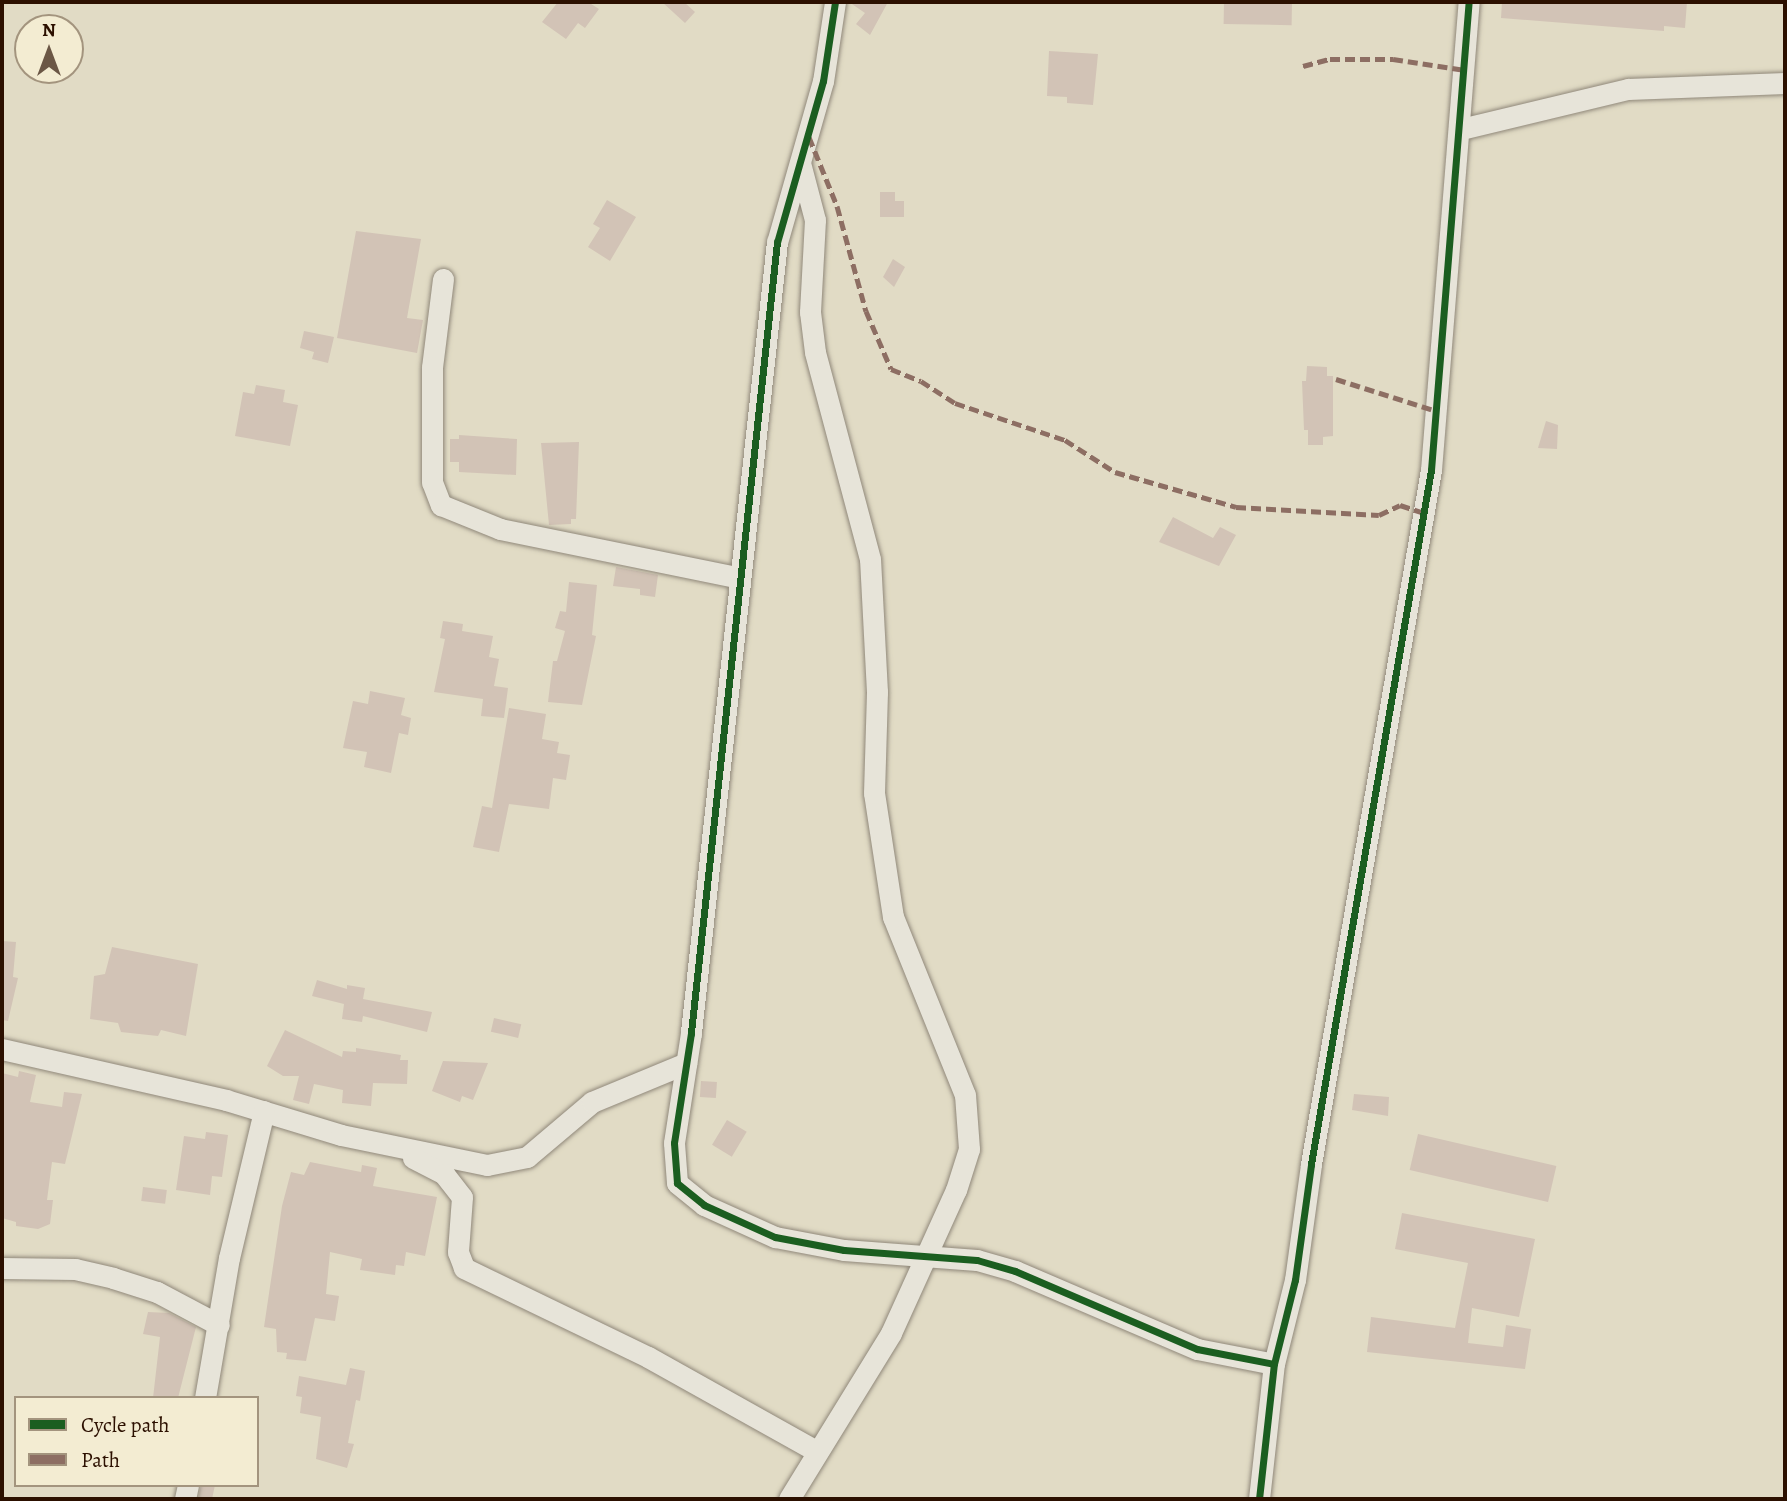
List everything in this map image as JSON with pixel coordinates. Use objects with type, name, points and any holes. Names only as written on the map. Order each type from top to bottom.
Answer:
[{"type":"street","points":[[835,2],[823,81],[777,242],[686,1063],[672,1163],[677,1182],[688,1194],[752,1230],[800,1245],[925,1259],[977,1260],[1015,1271],[1167,1338],[1226,1356],[1274,1364]]},
{"type":"street","points":[[1259,1499],[1274,1364],[1295,1280],[1364,853],[1411,605],[1431,470],[1461,129],[1469,2]]},
{"type":"street","points":[[1461,129],[1628,89],[1785,83]]},
{"type":"street","points":[[789,1499],[816,1451],[891,1334],[925,1259],[969,1149],[965,1095],[893,917],[874,793],[877,692],[870,559],[816,352],[810,312],[816,220],[800,163]]},
{"type":"street","points":[[443,279],[432,367],[432,482],[441,505],[500,529],[740,578]]},
{"type":"street","points":[[2,1049],[264,1111],[341,1135],[463,1162],[513,1162],[527,1157],[592,1102],[686,1063]]},
{"type":"street","points":[[205,1396],[229,1258],[264,1111]]},
{"type":"street","points":[[409,1150],[419,1163],[448,1177],[462,1197],[458,1252],[464,1268],[648,1357],[816,1451]]},
{"type":"street","points":[[2,1268],[75,1269],[157,1292],[219,1325]]},
{"type":"building","points":[[558,2],[588,2],[599,9],[585,28],[578,23],[566,39],[542,22]]},
{"type":"building","points":[[662,2],[684,2],[695,12],[685,23]]},
{"type":"building","points":[[849,2],[888,2],[870,35],[856,24],[865,13]]},
{"type":"building","points":[[1224,2],[1292,3],[1292,25],[1224,24]]},
{"type":"building","points":[[1502,2],[1687,2],[1685,28],[1664,26],[1664,31],[1501,18]]},
{"type":"building","points":[[1049,51],[1098,54],[1093,105],[1067,103],[1067,97],[1047,96]]},
{"type":"building","points":[[880,192],[895,192],[895,201],[904,201],[904,217],[880,217]]},
{"type":"building","points":[[607,200],[636,217],[610,261],[588,247],[600,228],[593,224]]},
{"type":"building","points":[[356,231],[421,239],[407,318],[423,320],[417,353],[337,338]]},
{"type":"building","points":[[893,259],[905,267],[894,287],[883,277]]},
{"type":"building","points":[[304,331],[334,337],[328,363],[312,359],[314,352],[300,348]]},
{"type":"building","points":[[1307,366],[1327,367],[1327,376],[1333,376],[1333,436],[1323,437],[1323,445],[1308,445],[1308,430],[1304,430],[1302,381],[1306,381]]},
{"type":"building","points":[[256,385],[285,390],[283,402],[298,405],[290,446],[235,436],[243,392],[254,394]]},
{"type":"building","points":[[1546,421],[1558,425],[1557,449],[1538,448]]},
{"type":"building","points":[[459,435],[517,439],[516,475],[459,472],[459,462],[450,462],[450,439],[459,439]]},
{"type":"building","points":[[579,442],[576,519],[571,519],[571,524],[549,525],[541,443]]},
{"type":"building","points":[[1173,517],[1213,538],[1220,527],[1236,535],[1219,566],[1159,542]]},
{"type":"building","points":[[616,567],[658,575],[655,597],[640,595],[640,589],[613,586]]},
{"type":"building","points":[[569,582],[597,585],[592,635],[596,636],[582,705],[548,702],[553,661],[557,661],[565,631],[555,628],[560,611],[566,612]]},
{"type":"building","points":[[443,621],[463,624],[462,631],[493,636],[489,657],[499,659],[494,686],[508,688],[504,718],[481,716],[483,699],[434,692],[445,639],[440,638]]},
{"type":"building","points":[[370,691],[405,698],[401,715],[411,718],[408,735],[399,733],[391,773],[364,767],[367,752],[343,748],[353,701],[368,704]]},
{"type":"building","points":[[509,708],[546,714],[542,739],[559,742],[557,753],[570,755],[566,780],[553,778],[549,809],[509,804],[499,852],[473,847],[482,806],[492,808]]},
{"type":"building","points":[[2,941],[16,942],[13,977],[18,978],[8,1021],[2,1020]]},
{"type":"building","points":[[112,947],[198,964],[186,1036],[161,1030],[158,1036],[121,1032],[118,1023],[90,1019],[94,976],[105,974]]},
{"type":"building","points":[[317,980],[347,989],[347,985],[365,988],[363,999],[432,1012],[427,1032],[363,1016],[362,1022],[342,1019],[344,1004],[312,996]]},
{"type":"building","points":[[494,1018],[521,1024],[518,1038],[491,1032]]},
{"type":"building","points":[[285,1030],[342,1057],[343,1051],[356,1052],[356,1048],[401,1055],[400,1060],[408,1060],[407,1084],[373,1083],[371,1106],[342,1103],[343,1090],[314,1084],[309,1104],[293,1100],[299,1076],[283,1076],[267,1066]]},
{"type":"building","points":[[443,1061],[488,1063],[473,1100],[462,1096],[460,1102],[432,1091]]},
{"type":"building","points":[[19,1071],[36,1075],[30,1102],[62,1107],[64,1092],[82,1094],[65,1164],[52,1162],[47,1200],[53,1200],[50,1224],[38,1229],[16,1226],[16,1222],[2,1218],[2,1073],[18,1077]]},
{"type":"building","points":[[701,1081],[717,1082],[716,1098],[700,1097]]},
{"type":"building","points":[[1354,1094],[1389,1097],[1388,1116],[1352,1110]]},
{"type":"building","points":[[727,1120],[747,1132],[732,1157],[712,1145]]},
{"type":"building","points":[[206,1132],[228,1135],[222,1177],[212,1176],[210,1195],[176,1190],[184,1136],[205,1139]]},
{"type":"building","points":[[1418,1134],[1556,1166],[1548,1202],[1410,1170]]},
{"type":"building","points":[[310,1162],[361,1172],[362,1165],[377,1168],[373,1186],[437,1197],[425,1256],[406,1252],[404,1266],[396,1265],[395,1275],[360,1270],[362,1259],[330,1252],[326,1294],[339,1296],[335,1321],[315,1318],[306,1361],[286,1359],[287,1353],[277,1352],[276,1329],[264,1327],[282,1206],[291,1172],[304,1175]]},
{"type":"building","points":[[143,1187],[167,1190],[165,1204],[141,1201]]},
{"type":"building","points":[[1402,1213],[1535,1239],[1519,1317],[1472,1308],[1468,1343],[1503,1347],[1506,1325],[1531,1329],[1525,1369],[1367,1352],[1371,1317],[1455,1328],[1468,1263],[1395,1249]]},
{"type":"building","points":[[148,1312],[169,1313],[196,1327],[179,1396],[153,1396],[160,1337],[143,1334]]},
{"type":"building","points":[[350,1368],[365,1371],[348,1443],[354,1444],[347,1468],[316,1459],[321,1417],[300,1413],[302,1397],[296,1396],[299,1376],[346,1385]]},
{"type":"building","points":[[201,1487],[215,1487],[212,1499],[198,1499]]},
{"type":"marked path","points":[[1303,66],[1330,59],[1393,59],[1465,70]]},
{"type":"marked path","points":[[809,137],[837,206],[866,311],[891,369],[921,381],[955,403],[1065,440],[1115,472],[1236,507],[1379,515],[1400,505],[1425,513]]},
{"type":"marked path","points":[[1336,379],[1437,411]]},
{"type":"cycle path","points":[[835,2],[823,81],[777,242],[691,1033],[674,1143],[677,1183],[704,1205],[775,1237],[844,1250],[977,1260],[1015,1271],[1197,1349],[1274,1364]]},
{"type":"cycle path","points":[[1259,1499],[1274,1364],[1295,1280],[1311,1164],[1431,470],[1469,2]]}]
